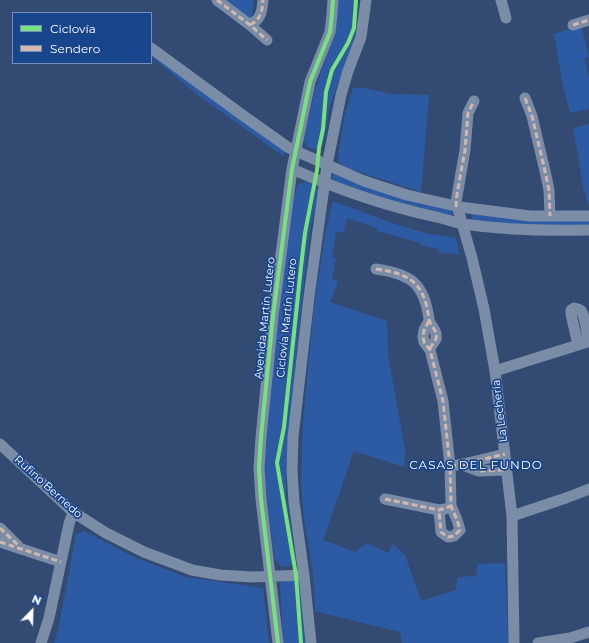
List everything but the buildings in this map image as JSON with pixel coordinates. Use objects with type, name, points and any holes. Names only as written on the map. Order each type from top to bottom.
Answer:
[{"type":"street","points":[[217,0],[267,40]]},
{"type":"street","points":[[250,25],[260,17],[262,12],[262,0]]},
{"type":"street","name":"Avenida Martín Lutero","points":[[278,643],[260,499],[260,452],[273,316],[292,169],[310,82],[330,32],[333,0]]},
{"type":"street","points":[[311,643],[294,502],[292,454],[300,366],[324,183],[341,95],[348,71],[361,37],[366,0]]},
{"type":"street","points":[[501,0],[506,18]]},
{"type":"street","points":[[573,25],[589,20]]},
{"type":"street","points":[[152,49],[289,148],[364,181],[407,195],[456,207],[530,216],[588,216]]},
{"type":"street","points":[[525,98],[532,116],[545,171],[550,216]]},
{"type":"street","points":[[456,207],[465,150],[468,113],[474,101]]},
{"type":"street","points":[[292,169],[324,183],[409,211],[462,224],[530,230],[587,230]]},
{"type":"street","name":"La Lechería","points":[[456,207],[472,258],[484,309],[495,371],[512,516],[514,643]]},
{"type":"street","points":[[376,269],[403,275],[415,284],[425,297],[429,321],[424,330],[424,342],[430,350],[443,401],[450,466],[451,506],[460,530],[454,536],[448,537],[442,535],[439,510]]},
{"type":"street","points":[[495,371],[578,345]]},
{"type":"street","name":"Rufino Bernedo","points":[[0,444],[73,512],[124,543],[144,552],[192,570],[234,576],[270,577],[304,575]]},
{"type":"street","points":[[450,466],[463,465],[477,460],[505,454]]},
{"type":"street","points":[[463,465],[479,471],[506,470]]},
{"type":"street","points":[[512,516],[589,489]]},
{"type":"street","points":[[385,500],[439,510],[451,506]]},
{"type":"street","points":[[41,643],[49,618],[69,524],[73,512]]},
{"type":"street","points":[[0,528],[20,548]]},
{"type":"street","points":[[0,542],[61,562]]},
{"type":"street","points":[[538,643],[570,638],[589,633]]},
{"type":"shaded area","points":[[222,0],[254,0],[252,16],[249,20]]},
{"type":"shaded area","points":[[338,0],[358,0],[356,31],[354,41],[330,105],[324,141],[319,148],[312,149],[307,147],[304,140],[314,93],[332,41]]},
{"type":"shaded area","points":[[581,25],[589,57],[584,58],[589,78],[589,109],[570,113],[562,81],[554,34]]},
{"type":"shaded area","points":[[152,50],[286,151],[283,156],[195,93],[152,57]]},
{"type":"shaded area","points":[[353,88],[364,88],[391,94],[429,95],[421,192],[344,167],[339,162],[338,157],[344,118]]},
{"type":"shaded area","points":[[589,124],[589,206],[584,191],[573,128]]},
{"type":"shaded area","points":[[334,173],[449,209],[453,215],[451,216],[377,197],[332,180]]},
{"type":"shaded area","points":[[306,182],[316,186],[319,192],[310,231],[299,327],[286,467],[286,495],[296,560],[294,564],[286,567],[281,566],[275,560],[264,479],[264,463],[273,361],[291,205],[298,184]]},
{"type":"shaded area","points":[[333,201],[392,223],[429,234],[456,238],[459,254],[439,253],[438,249],[420,245],[420,243],[377,231],[377,228],[347,218],[343,233],[336,231],[332,257],[336,258],[332,279],[338,281],[330,302],[387,321],[388,355],[405,450],[404,467],[354,451],[323,540],[355,552],[367,543],[388,553],[393,544],[405,555],[421,601],[456,590],[457,578],[477,575],[477,564],[505,563],[508,643],[402,643],[400,632],[315,611],[314,583],[304,519],[301,482],[303,422],[314,305],[326,229]]},
{"type":"shaded area","points":[[472,214],[589,219],[589,226],[535,227],[477,221],[471,218]]},
{"type":"shaded area","points":[[84,531],[136,558],[186,577],[263,588],[269,643],[54,643],[59,626],[76,534]]},
{"type":"shaded area","points":[[297,580],[300,583],[305,643],[283,643],[280,585],[282,581]]},
{"type":"marked path","points":[[217,0],[267,40]]},
{"type":"marked path","points":[[250,25],[259,18],[263,0]]},
{"type":"marked path","points":[[573,25],[589,20]]},
{"type":"marked path","points":[[525,98],[532,116],[545,171],[549,190],[550,216]]},
{"type":"marked path","points":[[456,207],[465,150],[468,113],[474,101]]},
{"type":"marked path","points":[[376,269],[388,271],[407,278],[414,282],[419,289],[424,297],[430,322],[436,333],[436,339],[430,350]]},
{"type":"marked path","points":[[429,321],[424,330],[423,337],[424,342],[430,350],[443,401],[450,466],[451,506],[460,530],[454,536],[448,537],[441,532],[439,510]]},
{"type":"marked path","points":[[450,466],[505,454]]},
{"type":"marked path","points":[[463,465],[479,471],[506,470]]},
{"type":"marked path","points":[[385,499],[439,510],[451,506]]},
{"type":"marked path","points":[[0,528],[19,546]]},
{"type":"marked path","points":[[0,542],[61,562]]},
{"type":"cycle path","name":"Ciclovía Martín Lutero","points":[[278,643],[261,499],[259,468],[261,437],[273,316],[292,169],[310,82],[330,32],[333,0]]},
{"type":"cycle path","name":"Ciclovía Martín Lutero","points":[[301,643],[296,575],[277,463],[284,427],[305,233],[317,170],[319,148],[323,129],[326,92],[332,70],[348,43],[354,28],[356,0]]},
{"type":"district","name":"CASAS DEL FUNDO","points":[[476,465]]}]
